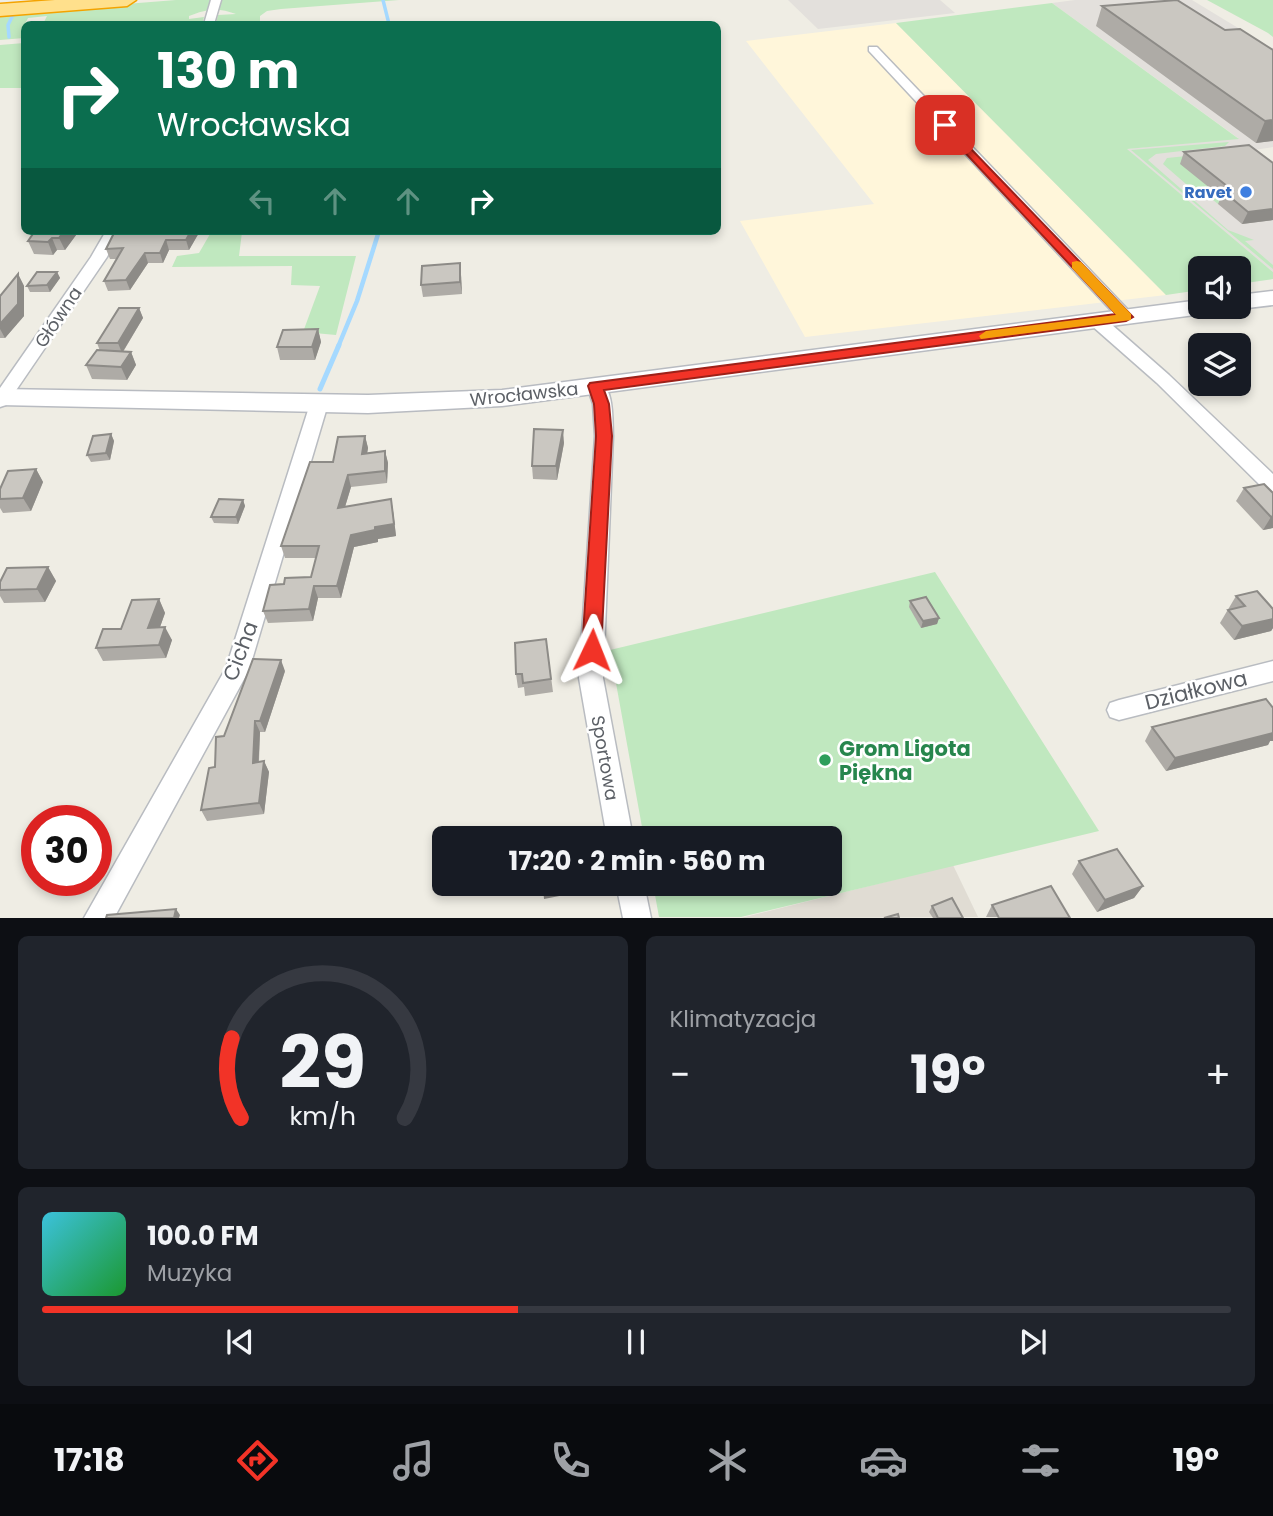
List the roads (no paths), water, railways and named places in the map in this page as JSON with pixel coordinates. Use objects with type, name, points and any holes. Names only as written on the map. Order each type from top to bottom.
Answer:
[{"type":"highway","points":[[0,1],[13,0]]},
{"type":"highway","points":[[0,10],[127,0]]},
{"type":"main road","points":[[1251,301],[1273,298]]},
{"type":"main road","name":"Wrocławska","points":[[1,398],[319,404],[445,402],[502,398],[1188,309]]},
{"type":"street","points":[[210,20],[216,0]]},
{"type":"street","points":[[873,49],[1126,317]]},
{"type":"street","name":"Główna","points":[[1,398],[99,257],[111,235]]},
{"type":"street","points":[[1097,321],[1268,480]]},
{"type":"street","name":"Sportowa","points":[[596,386],[602,404],[604,436],[591,678],[618,826]]},
{"type":"street","name":"Cicha","points":[[98,918],[237,670],[319,404]]},
{"type":"street","name":"Działkowa","points":[[1119,710],[1273,671]]},
{"type":"street","points":[[632,896],[637,918]]},
{"type":"waterway","points":[[383,0],[388,21]]},
{"type":"waterway","points":[[9,37],[8,25],[14,13]]},
{"type":"waterway","points":[[338,347],[357,301],[378,235]]},
{"type":"waterway","points":[[320,389],[339,345]]},
{"type":"place","name":"Ravet","points":[[1246,192]]},
{"type":"place","name":"Grom Ligota Piękna","points":[[825,760]]}]
